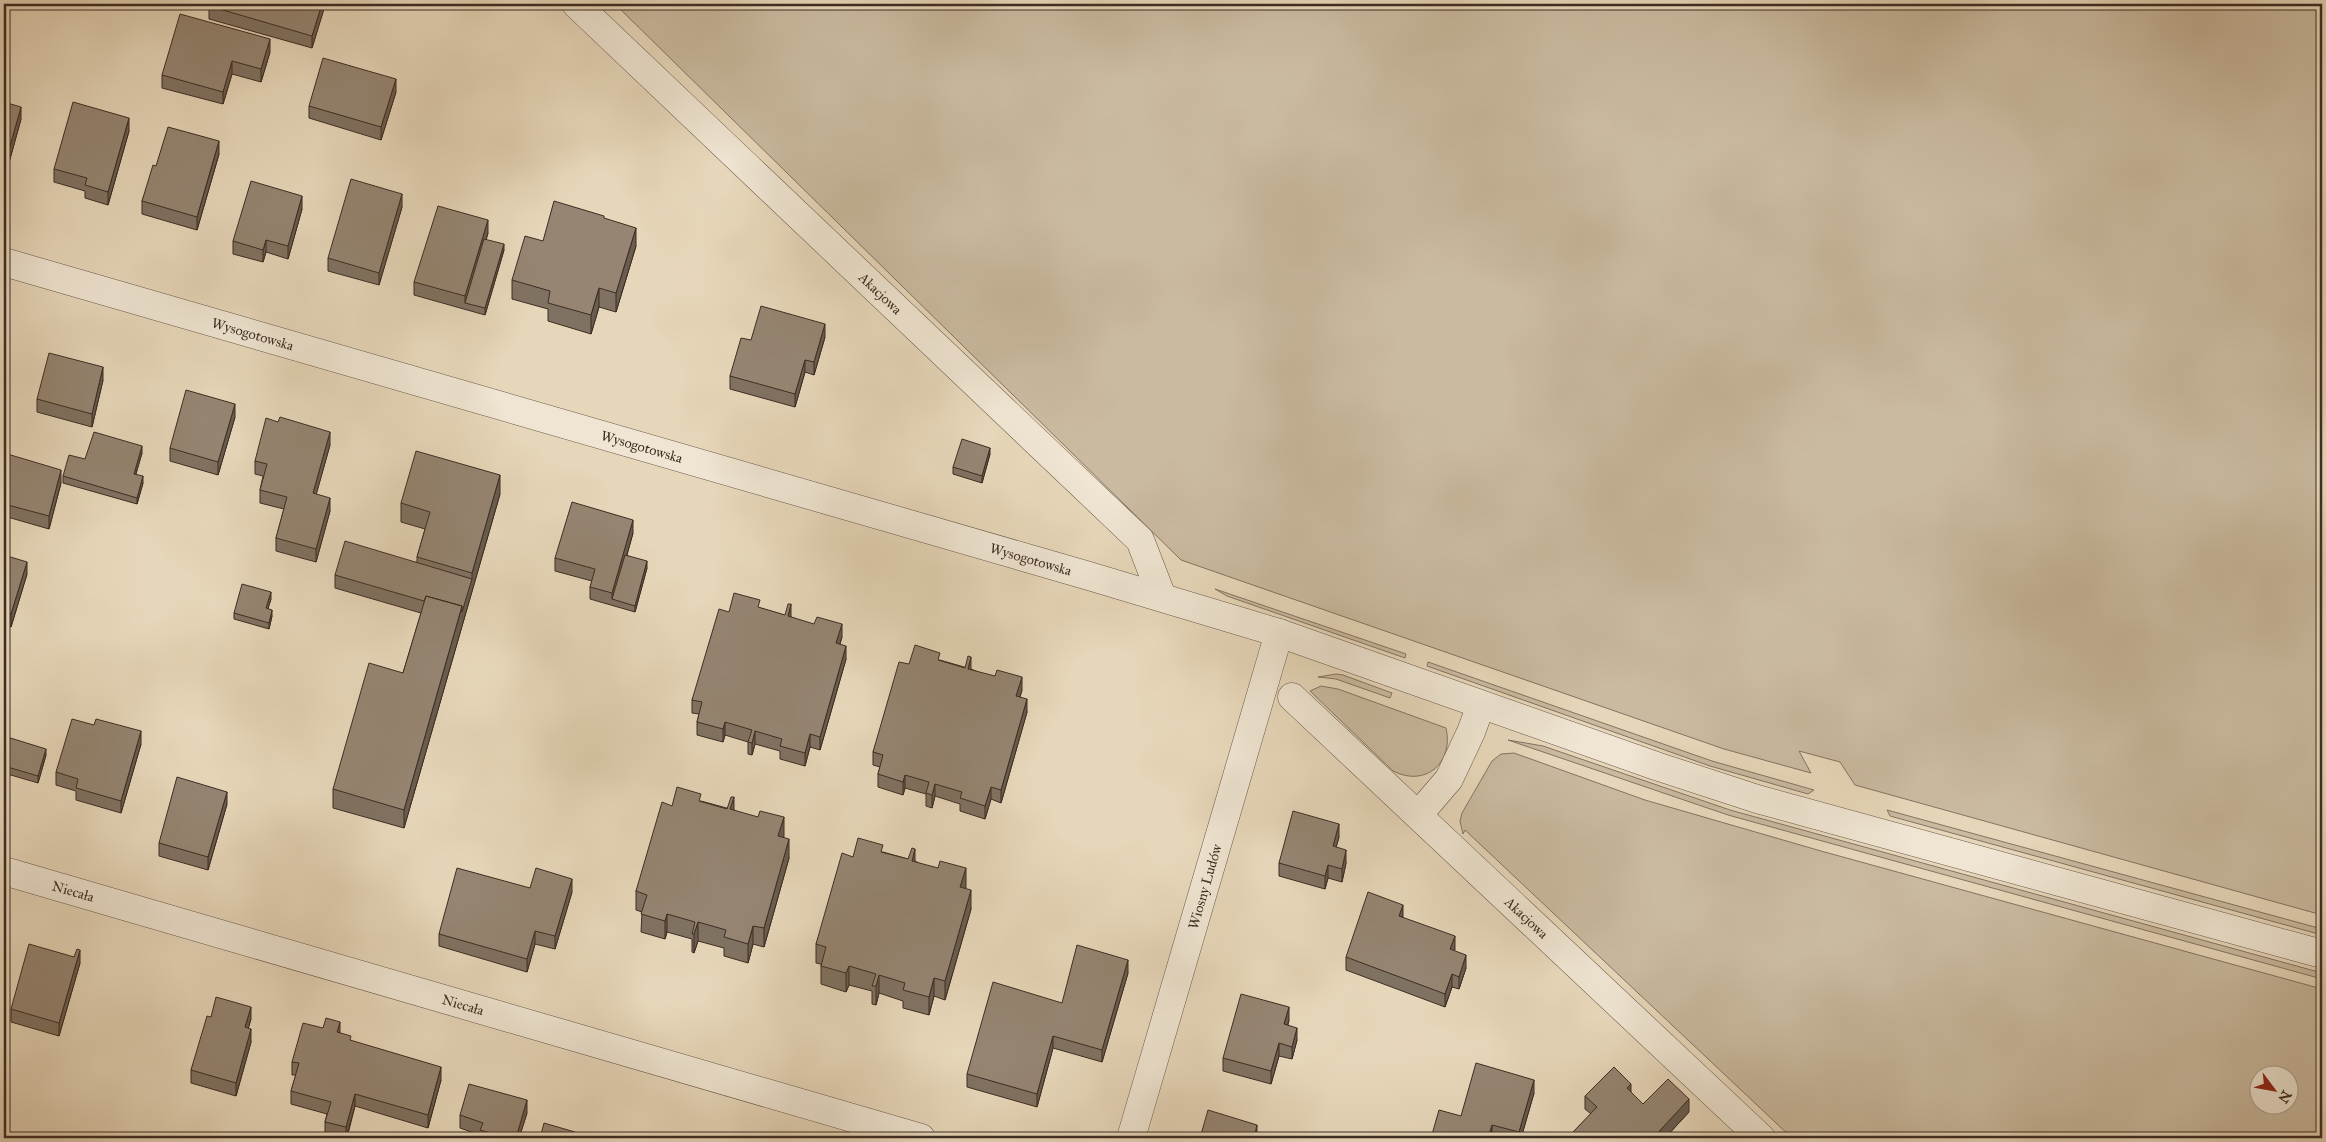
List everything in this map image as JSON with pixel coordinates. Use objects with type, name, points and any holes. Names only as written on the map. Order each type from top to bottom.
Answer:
[{"type":"street","name":"Akacjowa","points":[[576,4],[1140,540],[1162,597]]},
{"type":"street","name":"Wysogotowska","points":[[4,262],[1162,597],[1279,633],[1656,766],[1757,799],[2322,954]]},
{"type":"street","name":"Wiosny Ludów","points":[[1131,1138],[1279,633]]},
{"type":"street","name":"Akacjowa","points":[[1292,697],[1419,814],[1762,1138]]},
{"type":"street","points":[[1419,814],[1448,779],[1471,732],[1481,705]]},
{"type":"street","name":"Niecała","points":[[4,871],[921,1138]]},
{"type":"shaded area","points":[[615,4],[2322,4],[2322,915],[1855,785],[1840,762],[1799,751],[1811,773],[1724,749],[1181,560]]},
{"type":"shaded area","points":[[1215,589],[1406,654],[1405,658],[1227,596]]},
{"type":"shaded area","points":[[1428,662],[1712,761],[1814,790],[1808,794],[1710,766],[1427,666]]},
{"type":"shaded area","points":[[1336,674],[1392,693],[1390,698],[1336,679],[1318,677]]},
{"type":"shaded area","points":[[1321,686],[1338,689],[1446,728],[1446,751],[1441,761],[1435,769],[1426,774],[1416,776],[1405,775],[1393,771],[1310,691]]},
{"type":"shaded area","points":[[1508,740],[1543,746],[1730,810],[2322,973],[2322,979],[1728,815]]},
{"type":"shaded area","points":[[1514,753],[1645,800],[1821,851],[2322,989],[2322,1138],[1792,1138],[1465,830],[1463,834],[1460,821],[1462,813],[1492,761],[1501,754]]},
{"type":"shaded area","points":[[1887,810],[2322,929],[2322,935],[1890,816]]},
{"type":"building","points":[[209,4],[322,4],[312,36],[209,6]]},
{"type":"building","points":[[180,14],[270,39],[261,69],[232,61],[223,92],[162,75]]},
{"type":"building","points":[[323,58],[396,79],[381,127],[309,106]]},
{"type":"building","points":[[4,102],[21,107],[5,164],[4,164]]},
{"type":"building","points":[[73,102],[129,118],[108,192],[85,185],[87,178],[54,169]]},
{"type":"building","points":[[168,127],[219,141],[197,217],[142,201],[153,165],[156,166]]},
{"type":"building","points":[[351,179],[402,194],[379,273],[328,258]]},
{"type":"building","points":[[251,181],[302,196],[288,246],[266,240],[263,250],[233,241]]},
{"type":"building","points":[[554,201],[636,228],[616,293],[599,288],[591,315],[548,303],[550,291],[512,280],[525,236],[543,241]]},
{"type":"building","points":[[438,206],[488,220],[465,296],[414,282]]},
{"type":"building","points":[[484,239],[504,244],[485,308],[465,303]]},
{"type":"building","points":[[761,306],[825,324],[814,362],[805,360],[795,394],[730,376],[741,338],[751,340]]},
{"type":"building","points":[[49,353],[103,367],[92,414],[37,399]]},
{"type":"building","points":[[186,390],[235,404],[218,462],[170,448]]},
{"type":"building","points":[[280,417],[330,432],[313,493],[330,498],[316,549],[276,538],[287,497],[260,490],[267,464],[255,461],[266,418],[278,422]]},
{"type":"building","points":[[94,432],[142,446],[134,474],[143,476],[137,498],[63,476],[69,455],[85,459]]},
{"type":"building","points":[[962,439],[990,448],[982,476],[953,467]]},
{"type":"building","points":[[416,451],[500,475],[472,573],[417,557],[430,512],[401,503]]},
{"type":"building","points":[[4,453],[61,470],[49,516],[4,504]]},
{"type":"building","points":[[572,502],[633,520],[612,593],[590,587],[595,569],[555,558]]},
{"type":"building","points":[[345,541],[472,579],[462,612],[462,606],[426,596],[424,601],[335,575]]},
{"type":"building","points":[[4,555],[27,562],[11,614],[7,613],[4,623]]},
{"type":"building","points":[[625,555],[647,561],[635,606],[612,599]]},
{"type":"building","points":[[242,584],[271,592],[266,608],[272,610],[269,623],[234,613]]},
{"type":"building","points":[[734,593],[760,600],[758,607],[785,615],[788,604],[791,604],[788,616],[814,624],[817,617],[842,624],[836,643],[846,646],[820,737],[810,734],[805,753],[780,746],[782,739],[755,731],[752,743],[748,742],[752,730],[725,722],[723,729],[697,722],[702,702],[692,700],[719,609],[729,612]]},
{"type":"building","points":[[426,596],[462,606],[404,810],[333,789],[369,663],[403,673]]},
{"type":"building","points":[[915,645],[940,653],[938,660],[965,668],[968,656],[971,657],[968,669],[995,676],[997,670],[1022,677],[1016,696],[1027,699],[1001,790],[991,787],[985,806],[960,798],[962,792],[935,784],[932,795],[926,793],[929,782],[905,775],[903,782],[878,774],[883,755],[873,752],[899,662],[909,664]]},
{"type":"building","points":[[72,719],[94,725],[96,719],[141,731],[121,801],[76,788],[78,779],[56,772]]},
{"type":"building","points":[[4,736],[46,749],[38,776],[4,766]]},
{"type":"building","points":[[177,777],[227,792],[208,857],[159,843]]},
{"type":"building","points":[[677,787],[701,794],[699,801],[727,809],[731,797],[734,797],[730,809],[758,817],[760,811],[784,817],[778,836],[789,839],[764,928],[753,926],[748,944],[724,937],[726,930],[698,922],[694,934],[692,934],[695,922],[667,914],[665,921],[641,914],[647,895],[636,891],[662,802],[672,806]]},
{"type":"building","points":[[1293,811],[1339,824],[1333,846],[1346,850],[1342,869],[1328,865],[1325,876],[1279,863]]},
{"type":"building","points":[[858,838],[883,845],[881,852],[908,859],[912,848],[915,849],[912,861],[938,868],[940,861],[966,868],[960,887],[971,890],[945,981],[934,978],[929,997],[903,990],[905,983],[879,975],[876,986],[872,986],[876,974],[849,966],[846,973],[821,966],[826,947],[816,944],[842,853],[853,857]]},
{"type":"building","points":[[457,868],[530,888],[536,868],[572,879],[555,936],[535,931],[527,959],[439,934]]},
{"type":"building","points":[[1368,892],[1403,905],[1399,916],[1455,936],[1450,949],[1466,955],[1459,977],[1452,974],[1445,994],[1346,957]]},
{"type":"building","points":[[29,944],[74,957],[77,949],[80,950],[59,1023],[11,1009]]},
{"type":"building","points":[[1077,945],[1128,960],[1102,1050],[1053,1036],[1037,1094],[967,1074],[993,982],[1062,1003]]},
{"type":"building","points":[[1241,994],[1289,1007],[1284,1024],[1297,1028],[1292,1047],[1279,1043],[1271,1071],[1223,1058]]},
{"type":"building","points":[[216,997],[251,1007],[245,1027],[251,1029],[236,1083],[191,1070],[207,1016],[211,1017]]},
{"type":"building","points":[[326,1018],[340,1022],[337,1032],[351,1036],[350,1040],[441,1067],[428,1115],[355,1094],[346,1127],[325,1122],[331,1102],[291,1091],[299,1063],[292,1062],[303,1023],[323,1028]]},
{"type":"building","points":[[1476,1063],[1534,1080],[1519,1132],[1492,1125],[1488,1138],[1431,1138],[1439,1110],[1461,1116]]},
{"type":"building","points":[[1614,1067],[1631,1084],[1627,1088],[1643,1104],[1668,1079],[1689,1099],[1653,1138],[1577,1138],[1572,1133],[1597,1107],[1585,1096]]},
{"type":"building","points":[[469,1084],[527,1100],[516,1138],[507,1138],[480,1130],[483,1123],[460,1115]]},
{"type":"building","points":[[1208,1110],[1257,1125],[1254,1138],[1200,1138]]},
{"type":"building","points":[[544,1123],[575,1132],[573,1138],[540,1138]]}]
